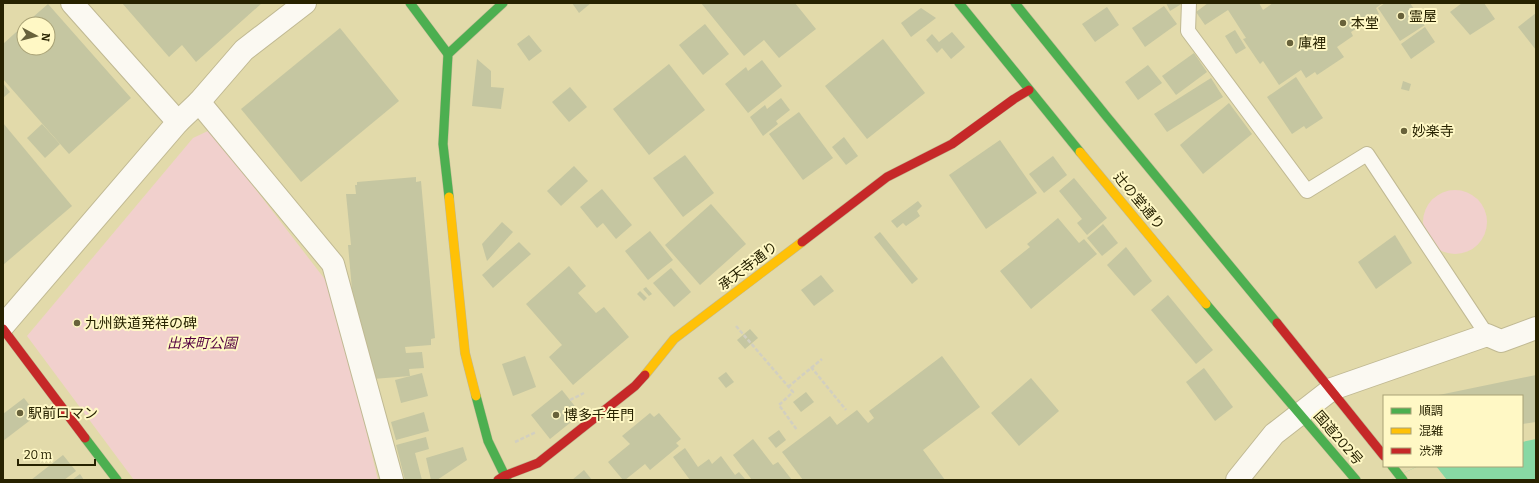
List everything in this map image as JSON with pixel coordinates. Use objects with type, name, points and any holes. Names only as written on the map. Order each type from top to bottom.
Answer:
[{"type":"main road","points":[[410,3],[448,54],[443,144],[465,354],[488,441],[503,479]]},
{"type":"main road","points":[[448,54],[503,3]]},
{"type":"main road","name":"辻の堂通り","points":[[959,3],[1029,90],[1299,415]]},
{"type":"main road","name":"辻の堂通り","points":[[1015,3],[1067,70],[1332,389]]},
{"type":"main road","name":"承天寺通り","points":[[503,479],[538,463],[635,386],[674,339],[886,178],[952,144],[1014,99],[1029,90]]},
{"type":"main road","points":[[3,327],[117,480]]},
{"type":"main road","name":"国道202号","points":[[1332,389],[1383,455]]},
{"type":"main road","name":"国道202号","points":[[1299,415],[1356,480]]},
{"type":"main road","points":[[1393,467],[1401,478]]},
{"type":"street","points":[[72,3],[178,122]]},
{"type":"street","points":[[3,327],[178,122],[199,102],[244,50],[305,3]]},
{"type":"street","points":[[199,102],[333,264],[392,480]]},
{"type":"street","points":[[1237,480],[1274,434],[1332,389],[1487,335],[1501,341],[1536,328]]},
{"type":"lane","points":[[1189,3],[1188,30],[1307,191],[1367,154],[1487,335]]},
{"type":"path","points":[[736,326],[793,392],[779,405],[797,430]]},
{"type":"path","points":[[788,387],[810,367],[822,359]]},
{"type":"path","points":[[810,367],[846,410]]},
{"type":"green space","name":"出来町公園","points":[[210,130],[327,282],[345,342],[378,480],[134,480],[27,336],[193,138]]},
{"type":"green space","points":[[1449,190],[1461,190],[1478,199],[1485,210],[1487,222],[1485,234],[1478,245],[1461,254],[1449,254],[1437,249],[1428,240],[1423,228],[1423,216],[1428,204],[1437,195]]},
{"type":"shaded area","points":[[1536,439],[1536,480],[1390,480],[1416,467],[1523,467],[1523,442]]},
{"type":"pier","points":[[1416,467],[1437,467],[1447,480],[1390,480]]},
{"type":"building","points":[[122,3],[262,3],[196,62],[182,45],[169,57]]},
{"type":"building","points":[[572,3],[591,3],[579,13]]},
{"type":"building","points":[[701,3],[795,3],[816,29],[779,58],[764,40],[744,56]]},
{"type":"building","points":[[1166,3],[1183,3],[1170,11]]},
{"type":"building","name":"庫裡","points":[[1208,3],[1259,3],[1263,10],[1273,3],[1383,3],[1376,8],[1379,14],[1351,32],[1353,36],[1337,47],[1344,57],[1317,75],[1315,72],[1306,78],[1301,70],[1279,85],[1263,61],[1260,64],[1243,39],[1246,38],[1228,10],[1205,25],[1196,12]]},
{"type":"building","name":"霊屋","points":[[1385,3],[1410,3],[1425,25],[1400,41],[1378,8]]},
{"type":"building","points":[[1462,3],[1484,3],[1495,19],[1470,35],[1450,12]]},
{"type":"building","points":[[48,4],[131,98],[69,154],[3,79],[3,44],[16,32],[16,56],[56,56],[56,16],[34,16]]},
{"type":"building","points":[[1164,6],[1177,24],[1145,47],[1132,28]]},
{"type":"building","points":[[1107,7],[1119,25],[1095,42],[1082,24]]},
{"type":"building","points":[[921,8],[936,18],[911,37],[901,23]]},
{"type":"building","points":[[1536,13],[1536,50],[1518,27]]},
{"type":"building","points":[[705,24],[729,54],[703,75],[679,45]]},
{"type":"building","points":[[1425,27],[1435,42],[1411,59],[1401,44]]},
{"type":"building","points":[[340,28],[399,101],[301,182],[241,109]]},
{"type":"building","points":[[1235,30],[1246,48],[1236,54],[1225,36]]},
{"type":"building","points":[[952,32],[965,47],[951,59],[942,48],[937,53],[926,40],[932,34],[939,42]]},
{"type":"building","points":[[529,35],[542,51],[529,61],[517,44]]},
{"type":"building","points":[[883,39],[925,93],[867,139],[825,86]]},
{"type":"building","points":[[1194,53],[1207,72],[1176,95],[1162,76]]},
{"type":"building","points":[[477,59],[491,71],[491,87],[504,88],[501,109],[472,106]]},
{"type":"building","points":[[762,60],[782,86],[748,113],[725,84],[746,67],[748,71]]},
{"type":"building","points":[[669,64],[705,110],[649,155],[613,109]]},
{"type":"building","points":[[1148,65],[1162,83],[1138,100],[1125,82]]},
{"type":"building","points":[[1296,77],[1323,118],[1306,129],[1304,126],[1292,134],[1267,97]]},
{"type":"building","points":[[1211,78],[1223,97],[1167,132],[1154,114]]},
{"type":"building","points":[[1403,81],[1411,84],[1409,91],[1401,89]]},
{"type":"building","points":[[3,83],[10,92],[3,98]]},
{"type":"building","points":[[570,87],[587,107],[569,122],[552,102]]},
{"type":"building","points":[[781,98],[790,110],[776,121],[778,124],[763,136],[750,117],[765,105],[767,109]]},
{"type":"building","points":[[1229,103],[1252,134],[1203,174],[1180,145]]},
{"type":"building","points":[[799,112],[833,158],[803,180],[769,134]]},
{"type":"building","points":[[3,123],[72,206],[3,265]]},
{"type":"building","points":[[42,124],[60,144],[45,158],[27,138]]},
{"type":"building","points":[[844,137],[858,156],[846,165],[832,147]]},
{"type":"building","points":[[1000,140],[1037,193],[986,229],[949,175]]},
{"type":"building","points":[[685,155],[714,193],[683,217],[653,178]]},
{"type":"building","points":[[1053,156],[1067,175],[1044,193],[1029,174]]},
{"type":"building","points":[[574,166],[588,181],[561,206],[547,191]]},
{"type":"building","points":[[416,177],[416,182],[421,181],[435,338],[431,339],[431,345],[405,347],[406,353],[422,352],[424,368],[409,369],[410,376],[373,379],[355,323],[348,245],[351,245],[346,194],[356,194],[355,185],[357,185],[357,182]]},
{"type":"building","points":[[1074,178],[1107,218],[1087,235],[1077,223],[1082,219],[1059,191]]},
{"type":"building","points":[[602,189],[632,225],[616,239],[603,223],[597,228],[580,207]]},
{"type":"building","points":[[918,201],[922,206],[917,211],[920,216],[906,226],[903,223],[897,228],[891,221]]},
{"type":"building","points":[[711,204],[746,244],[700,285],[665,245]]},
{"type":"building","points":[[1058,218],[1079,243],[1084,239],[1097,254],[1031,309],[1000,271],[1030,247],[1027,244]]},
{"type":"building","points":[[502,222],[513,232],[487,261],[482,244]]},
{"type":"building","points":[[1103,224],[1118,243],[1102,256],[1087,238]]},
{"type":"building","points":[[650,231],[673,260],[648,280],[625,251]]},
{"type":"building","points":[[880,232],[918,279],[912,284],[874,237]]},
{"type":"building","points":[[1395,235],[1412,263],[1376,289],[1358,262]]},
{"type":"building","points":[[519,242],[531,254],[493,288],[482,275]]},
{"type":"building","points":[[1126,247],[1152,281],[1134,296],[1107,265]]},
{"type":"building","points":[[569,266],[586,286],[578,293],[596,313],[604,307],[629,337],[573,385],[549,357],[562,345],[526,304]]},
{"type":"building","points":[[671,268],[691,292],[674,307],[653,283]]},
{"type":"building","points":[[821,275],[834,291],[814,306],[801,290]]},
{"type":"building","points":[[646,287],[652,294],[649,296],[643,289]]},
{"type":"building","points":[[640,291],[647,298],[644,301],[637,294]]},
{"type":"building","points":[[1168,295],[1213,350],[1196,364],[1151,310]]},
{"type":"building","points":[[750,329],[758,338],[745,349],[737,340]]},
{"type":"building","points":[[525,356],[536,387],[513,396],[502,364]]},
{"type":"building","points":[[942,356],[980,407],[923,450],[945,480],[803,480],[782,452],[830,416],[837,425],[857,410],[868,423],[874,418],[869,411]]},
{"type":"building","points":[[1204,368],[1233,407],[1215,421],[1186,382]]},
{"type":"building","points":[[726,372],[734,382],[726,388],[718,378]]},
{"type":"building","points":[[422,373],[428,396],[401,403],[395,380]]},
{"type":"building","points":[[1536,375],[1536,422],[1523,424],[1523,395],[1439,395]]},
{"type":"building","points":[[1031,378],[1059,411],[1019,446],[991,413]]},
{"type":"building","name":"博多千年門","points":[[562,390],[581,414],[550,439],[531,415]]},
{"type":"building","points":[[806,392],[814,402],[801,412],[793,402]]},
{"type":"building","points":[[24,398],[37,415],[3,441],[3,414]]},
{"type":"building","points":[[424,412],[429,431],[396,440],[391,422]]},
{"type":"building","points":[[650,413],[654,417],[659,413],[681,439],[676,443],[679,446],[650,470],[645,464],[623,480],[608,462],[630,444],[622,436]]},
{"type":"building","points":[[779,430],[786,440],[776,448],[768,438]]},
{"type":"building","points":[[426,437],[429,449],[415,453],[422,480],[405,480],[396,445]]},
{"type":"building","points":[[753,439],[773,465],[778,462],[792,480],[752,480],[733,455]]},
{"type":"building","points":[[463,447],[467,460],[437,480],[431,480],[426,458]]},
{"type":"building","points":[[685,448],[698,467],[709,459],[712,464],[721,456],[735,475],[739,472],[745,479],[690,480],[673,457]]},
{"type":"building","points":[[63,455],[76,471],[64,480],[31,480]]},
{"type":"building","points":[[584,470],[592,480],[572,480]]},
{"type":"building","points":[[80,474],[84,480],[72,480]]},
{"type":"traffic: fast","points":[[410,3],[448,54]]},
{"type":"traffic: fast","points":[[449,197],[443,144],[448,54],[503,3]]},
{"type":"traffic: fast","points":[[959,3],[1080,152]]},
{"type":"traffic: fast","points":[[1015,3],[1277,323]]},
{"type":"traffic: fast","points":[[1206,304],[1356,480]]},
{"type":"traffic: fast","points":[[476,396],[488,441],[507,480]]},
{"type":"traffic: fast","points":[[85,438],[117,480]]},
{"type":"traffic: fast","points":[[1393,467],[1403,480]]},
{"type":"traffic: slow","points":[[1080,152],[1206,304]]},
{"type":"traffic: slow","points":[[449,197],[465,353],[476,396]]},
{"type":"traffic: slow","points":[[645,375],[674,339],[802,242]]},
{"type":"traffic: jam","points":[[802,242],[887,177],[952,144],[1014,99],[1029,90]]},
{"type":"traffic: jam","points":[[1277,323],[1383,455]]},
{"type":"traffic: jam","points":[[3,329],[85,438]]},
{"type":"traffic: jam","points":[[498,480],[504,476],[538,463],[635,386],[645,375]]},
{"type":"place","name":"霊屋","points":[[1401,16]]},
{"type":"place","name":"本堂","points":[[1343,23]]},
{"type":"place","name":"庫裡","points":[[1290,43]]},
{"type":"place","name":"妙楽寺","points":[[1404,131]]},
{"type":"place","name":"九州鉄道発祥の碑","points":[[77,323]]},
{"type":"place","name":"駅前ロマン","points":[[20,413]]},
{"type":"place","name":"博多千年門","points":[[556,415]]}]
